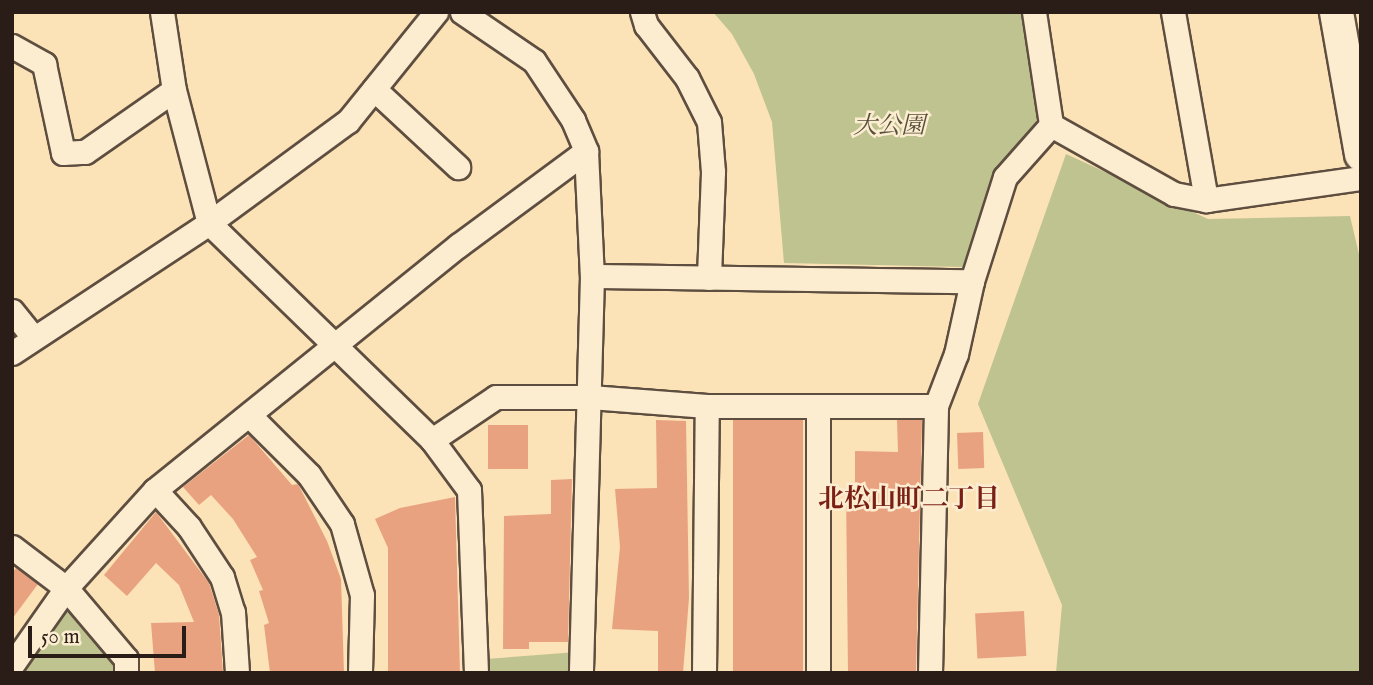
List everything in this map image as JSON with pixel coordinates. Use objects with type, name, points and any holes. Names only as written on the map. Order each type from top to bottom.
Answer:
[{"type":"street","points":[[162,12],[174,90],[209,223],[432,440],[469,490],[476,673]]},
{"type":"street","points":[[12,353],[32,336],[209,223],[348,121],[436,12]]},
{"type":"street","points":[[463,12],[534,61],[573,120],[586,151],[592,276],[581,673]]},
{"type":"street","points":[[642,12],[646,25],[687,78],[709,122],[713,172],[709,278]]},
{"type":"street","points":[[1034,12],[1051,125]]},
{"type":"street","points":[[1173,12],[1206,200]]},
{"type":"street","points":[[1336,12],[1361,154]]},
{"type":"street","points":[[12,46],[44,64],[63,153],[85,152],[174,90]]},
{"type":"street","points":[[374,89],[458,167]]},
{"type":"street","points":[[1051,125],[1174,194],[1206,200],[1361,178]]},
{"type":"street","points":[[930,673],[936,406],[956,354],[971,281],[1005,177],[1051,125]]},
{"type":"street","points":[[12,666],[65,587],[155,491],[459,245],[586,151]]},
{"type":"street","points":[[592,276],[971,281]]},
{"type":"street","points":[[12,311],[32,336]]},
{"type":"street","points":[[432,440],[496,397],[590,397],[707,406],[936,406]]},
{"type":"street","points":[[704,673],[707,406]]},
{"type":"street","points":[[818,406],[818,673]]},
{"type":"street","points":[[250,416],[309,475],[342,524],[362,595],[360,673]]},
{"type":"street","points":[[155,491],[189,527],[222,577],[233,612],[237,673]]},
{"type":"street","points":[[12,547],[65,587],[126,659],[126,673]]},
{"type":"green space","name":"大公園","points":[[713,12],[1023,12],[1039,113],[1033,130],[995,169],[963,267],[784,263],[772,122],[754,74],[732,34]]},
{"type":"green space","points":[[1066,154],[1208,219],[1350,216],[1361,263],[1361,673],[1056,673],[1062,605],[978,404]]},
{"type":"green space","points":[[66,606],[124,662],[124,673],[18,673]]},
{"type":"green space","points":[[577,652],[577,673],[486,673],[486,659]]},
{"type":"building","points":[[656,420],[686,421],[689,598],[683,673],[658,673],[658,631],[612,629],[620,547],[615,489],[657,488]]},
{"type":"building","points":[[733,420],[803,420],[803,673],[733,673]]},
{"type":"building","points":[[897,420],[922,420],[916,673],[848,673],[846,489],[855,489],[855,451],[898,452]]},
{"type":"building","points":[[488,425],[528,425],[528,469],[488,469]]},
{"type":"building","points":[[983,432],[984,468],[958,469],[957,433]]},
{"type":"building","points":[[249,435],[292,485],[298,484],[327,541],[341,579],[344,673],[270,673],[264,625],[269,623],[259,591],[263,590],[250,560],[257,557],[233,519],[211,495],[199,505],[183,487]]},
{"type":"building","points":[[572,479],[568,642],[529,642],[529,649],[503,649],[504,516],[551,514],[551,480]]},
{"type":"building","points":[[455,497],[460,673],[388,673],[388,548],[375,519],[400,508]]},
{"type":"building","points":[[156,512],[209,583],[219,615],[223,673],[155,673],[151,623],[194,622],[179,585],[156,563],[127,596],[104,575]]},
{"type":"building","points":[[16,568],[38,584],[12,619],[12,573]]},
{"type":"building","points":[[1024,611],[1026,656],[977,659],[975,614]]},
{"type":"district","name":"北松山町二丁目","points":[[909,500]]}]
